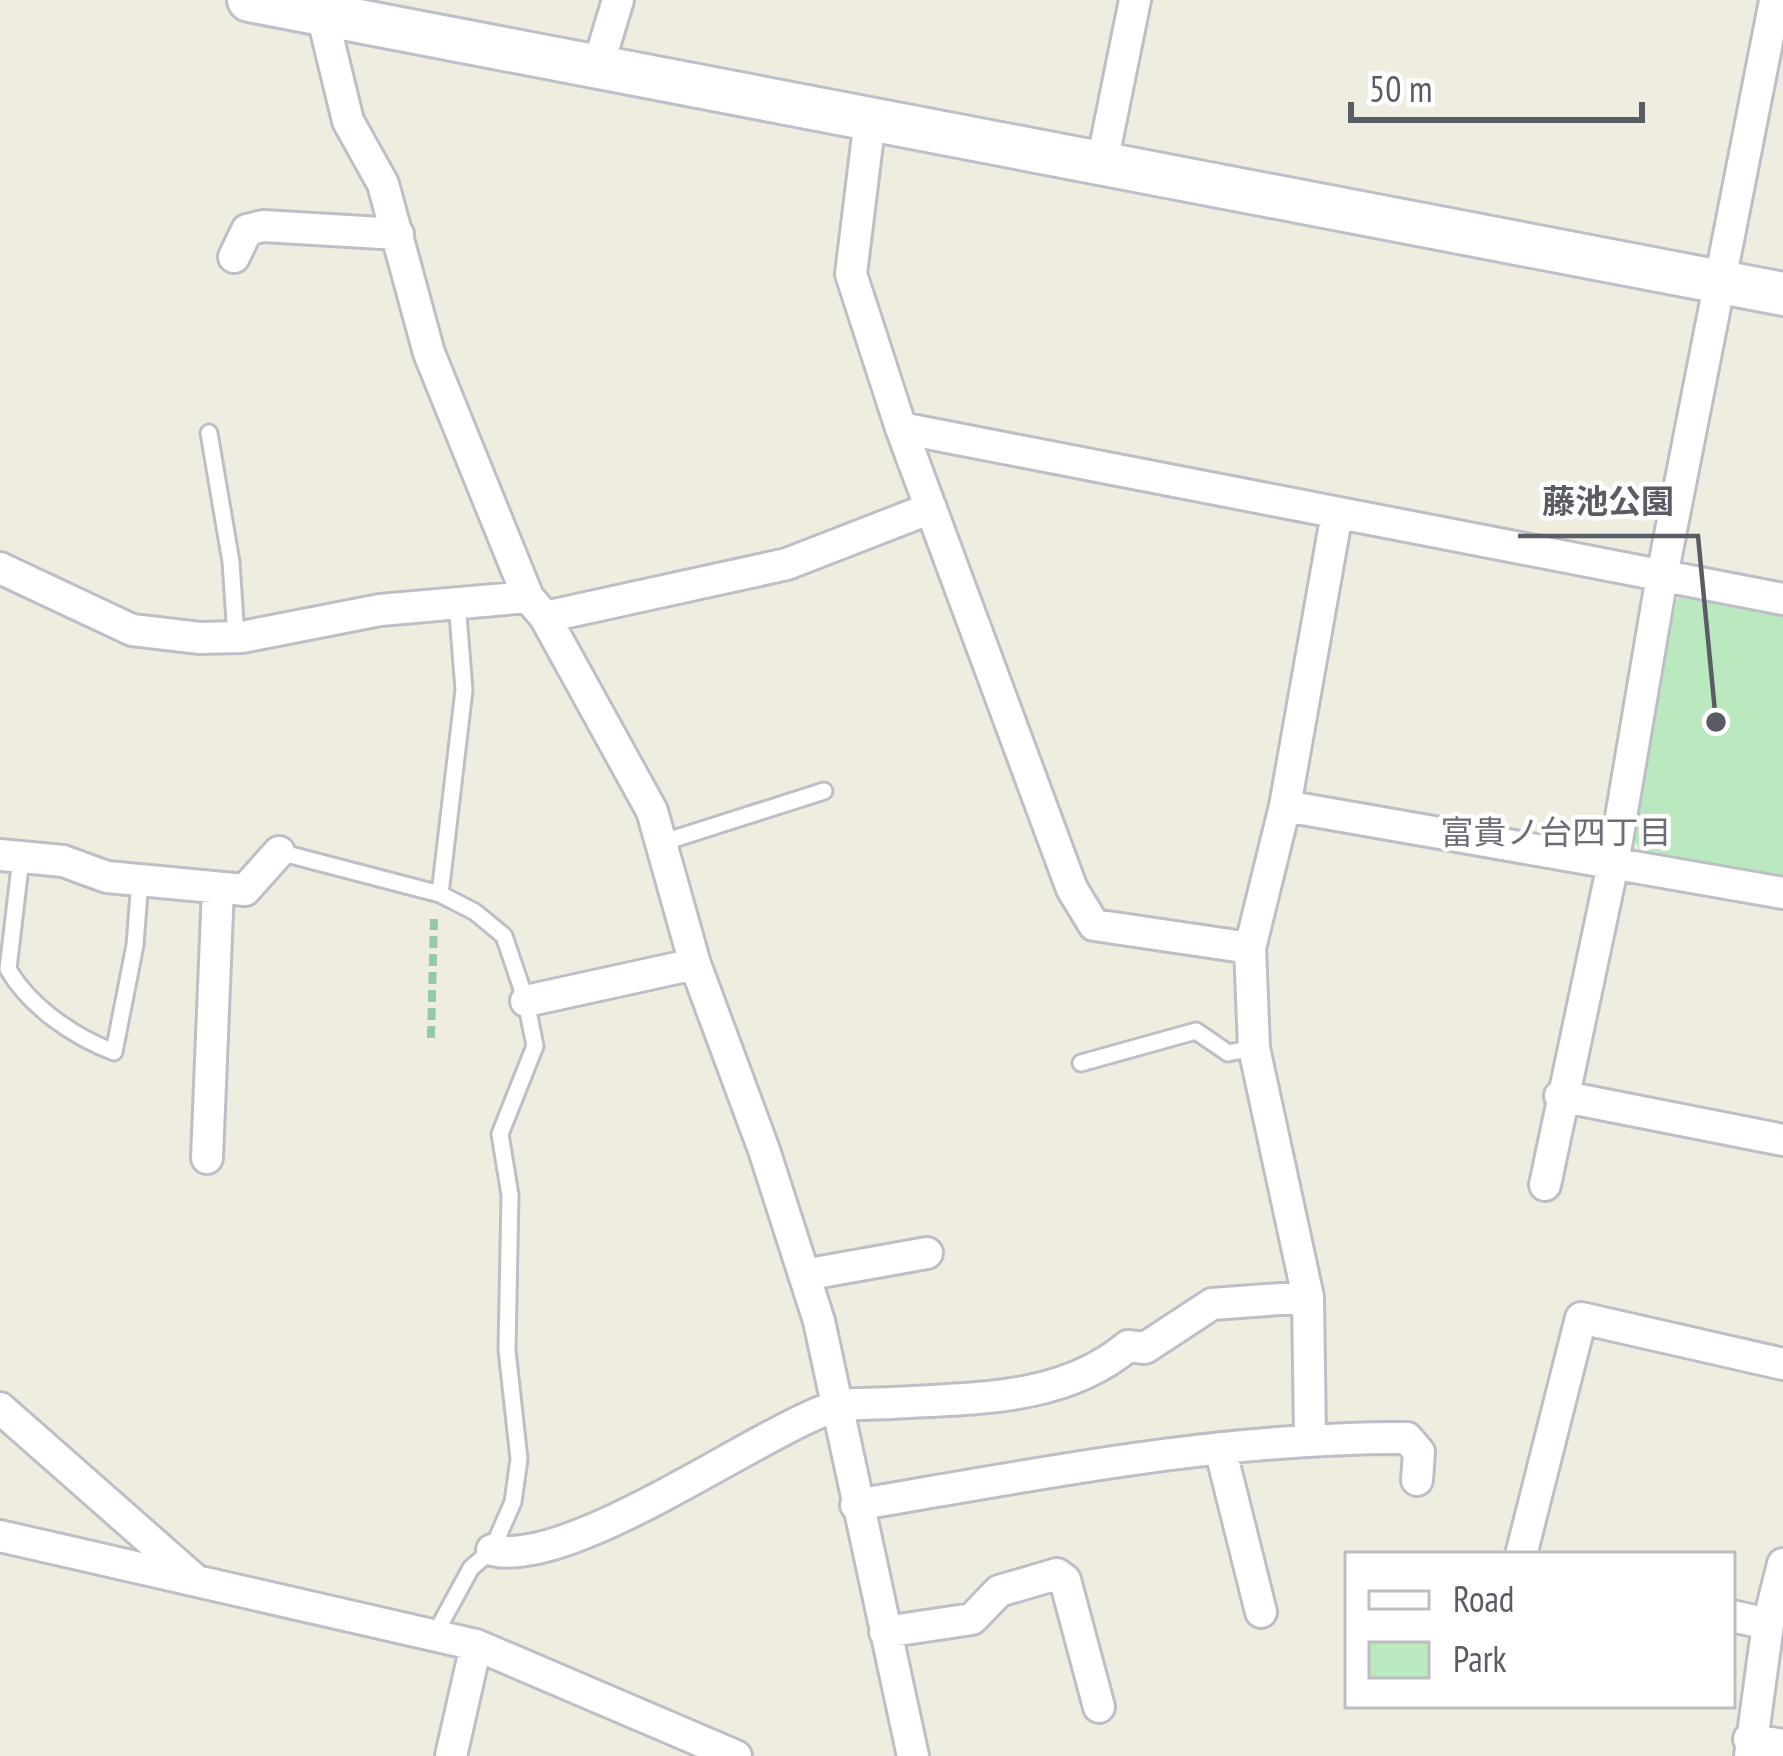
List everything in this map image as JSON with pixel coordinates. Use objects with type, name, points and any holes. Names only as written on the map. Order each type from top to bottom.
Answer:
[{"type":"street","points":[[249,0],[1783,294]]},
{"type":"street","points":[[598,66],[619,0]]},
{"type":"street","points":[[1102,163],[1135,0]]},
{"type":"street","points":[[1545,1184],[1560,1096],[1613,864],[1662,576],[1776,1]]},
{"type":"street","points":[[322,14],[348,121],[383,184],[429,353],[537,607],[638,780],[662,843],[695,964],[819,1321],[914,1756]]},
{"type":"street","points":[[870,119],[850,274],[901,428],[1072,889],[1094,925],[1250,948]]},
{"type":"street","points":[[234,257],[247,230],[263,226],[398,233]]},
{"type":"street","points":[[901,428],[1783,599]]},
{"type":"street","points":[[0,568],[131,630],[236,637],[458,602],[537,607],[787,564],[931,508]]},
{"type":"street","points":[[1310,1437],[1307,1298],[1255,1048],[1250,948],[1286,806],[1337,513]]},
{"type":"street","points":[[1286,806],[1783,893]]},
{"type":"street","points":[[11,856],[63,861],[107,877],[245,890],[279,852]]},
{"type":"street","points":[[207,1158],[218,888]]},
{"type":"street","points":[[526,1000],[695,964]]},
{"type":"street","points":[[1560,1096],[1783,1140]]},
{"type":"street","points":[[804,1275],[927,1253]]},
{"type":"street","points":[[492,1550],[524,1551],[606,1524],[766,1436],[834,1406],[1022,1392],[1096,1373],[1128,1346],[1145,1348],[1212,1304],[1307,1298]]},
{"type":"street","points":[[1522,1552],[1580,1318],[1783,1364]]},
{"type":"street","points":[[0,1408],[197,1582]]},
{"type":"street","points":[[856,1505],[1310,1437],[1407,1438],[1419,1452],[1417,1480]]},
{"type":"street","points":[[1220,1448],[1262,1612]]},
{"type":"street","points":[[0,1536],[476,1645],[736,1756]]},
{"type":"street","points":[[1783,1564],[1768,1624],[1750,1748],[1783,1745]]},
{"type":"street","points":[[885,1632],[972,1619],[998,1591],[1058,1574],[1065,1580],[1099,1707]]},
{"type":"street","points":[[1735,1617],[1768,1624]]},
{"type":"street","points":[[451,1756],[476,1645]]},
{"type":"lane","points":[[209,433],[231,562],[236,637]]},
{"type":"lane","points":[[440,894],[464,690],[458,602]]},
{"type":"lane","points":[[662,843],[824,791]]},
{"type":"lane","points":[[279,852],[440,894],[504,936],[526,1000],[535,1046],[500,1133],[510,1195],[506,1349],[519,1459],[513,1502],[492,1550],[471,1568],[434,1636]]},
{"type":"lane","points":[[11,856],[8,969],[80,1040],[114,1052],[135,944],[140,880]]},
{"type":"lane","points":[[1081,1063],[1196,1031],[1228,1053],[1255,1048]]},
{"type":"path","points":[[431,1038],[433,922],[440,894]]},
{"type":"green space","points":[[1687,587],[1783,606],[1783,880],[1644,855],[1629,835],[1669,609]]},
{"type":"place","name":"藤池公園","points":[[1716,722]]},
{"type":"district","name":"富貴ノ台四丁目","points":[[1556,832]]}]
